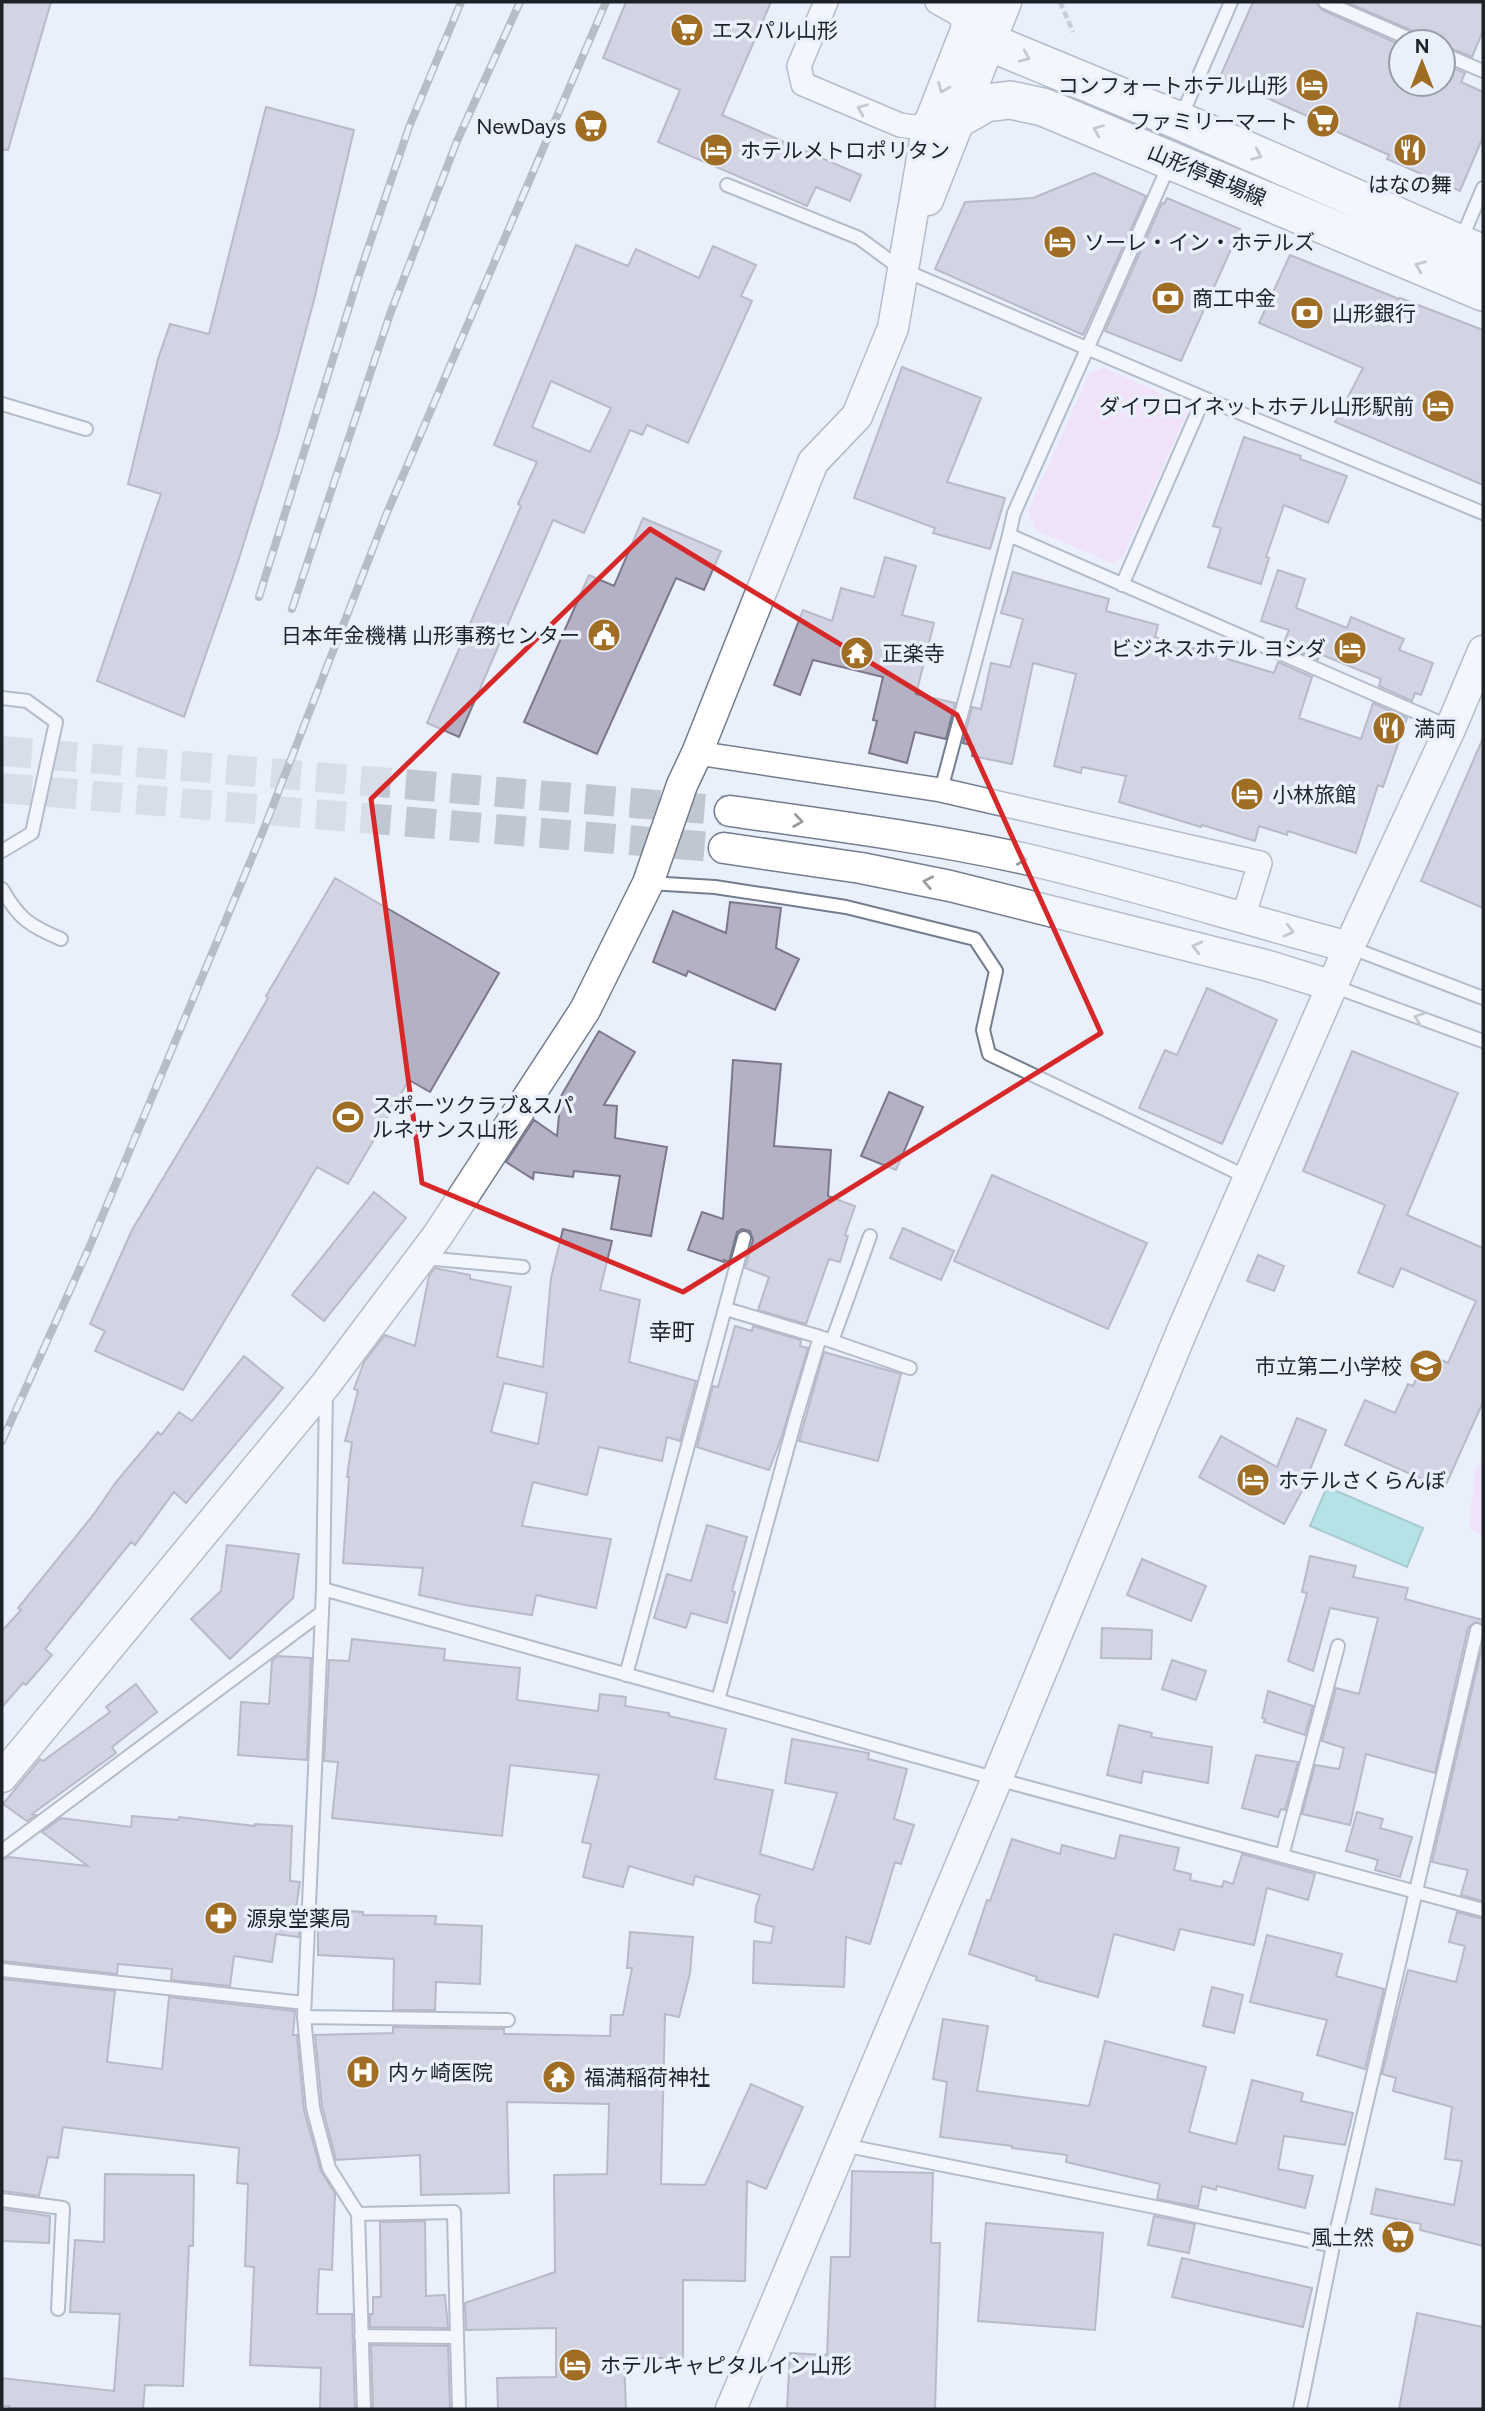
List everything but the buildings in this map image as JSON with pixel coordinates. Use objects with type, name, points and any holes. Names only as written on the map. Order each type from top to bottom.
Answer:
[{"type":"main road","name":"山形停車場線","points":[[978,21],[1180,121],[1471,249]]},
{"type":"main road","name":"山形停車場線","points":[[942,124],[986,103],[1010,100],[1043,107],[1483,292]]},
{"type":"street","points":[[826,2],[799,66],[803,85],[900,125],[942,124]]},
{"type":"street","points":[[937,2],[978,21]]},
{"type":"street","points":[[2,1777],[326,1384],[438,1235],[584,1010],[648,883],[682,785],[697,754],[813,462],[857,416],[893,328],[901,269],[942,124],[978,21],[1006,2]]},
{"type":"street","points":[[731,2409],[1177,1344],[1349,947],[1451,727],[1483,651]]},
{"type":"street","points":[[697,754],[940,790],[1260,863],[1242,918]]},
{"type":"street","points":[[730,811],[863,830],[1028,860],[1349,947]]},
{"type":"street","points":[[724,848],[861,868],[950,886],[1265,965],[1333,986]]},
{"type":"lane","points":[[1180,121],[1231,2]]},
{"type":"lane","points":[[1325,2],[1387,29]]},
{"type":"lane","points":[[1457,60],[1483,71]]},
{"type":"lane","points":[[940,790],[1014,513],[1171,160]]},
{"type":"lane","points":[[727,185],[859,238],[901,269],[1483,513]]},
{"type":"lane","points":[[1471,249],[1483,188]]},
{"type":"lane","points":[[1122,585],[1204,398]]},
{"type":"lane","points":[[2,404],[86,429]]},
{"type":"lane","points":[[1009,535],[1451,727]]},
{"type":"lane","points":[[2,698],[27,701],[56,722],[32,833],[2,850]]},
{"type":"lane","points":[[648,883],[715,887],[846,907],[975,939],[996,971],[983,1030],[989,1054],[1249,1178]]},
{"type":"lane","points":[[2,889],[14,911],[25,922],[61,939]]},
{"type":"lane","points":[[1349,947],[1483,998]]},
{"type":"lane","points":[[1333,986],[1483,1041]]},
{"type":"lane","points":[[718,1700],[796,1417],[870,1236]]},
{"type":"lane","points":[[626,1675],[744,1238]]},
{"type":"lane","points":[[421,1258],[523,1267]]},
{"type":"lane","points":[[726,1309],[910,1368]]},
{"type":"lane","points":[[326,1384],[323,1589],[304,2010],[313,2108],[329,2168],[358,2214],[364,2409]]},
{"type":"lane","points":[[323,1589],[997,1779],[1483,1910]]},
{"type":"lane","points":[[2,1851],[321,1613]]},
{"type":"lane","points":[[1300,2409],[1333,2246],[1477,1630]]},
{"type":"lane","points":[[1282,1856],[1338,1646]]},
{"type":"lane","points":[[2,1970],[304,2010],[508,2020]]},
{"type":"lane","points":[[843,2145],[1165,2209],[1333,2246]]},
{"type":"lane","points":[[2,2200],[62,2207],[58,2309]]},
{"type":"lane","points":[[358,2214],[454,2212],[459,2409]]},
{"type":"lane","points":[[361,2336],[457,2337]]},
{"type":"path","points":[[1060,2],[1073,32]]},
{"type":"highlighted area","points":[[650,529],[957,715],[1101,1033],[683,1292],[422,1183],[371,799]]},
{"type":"shaded area","points":[[1104,368],[1190,406],[1122,558],[1112,563],[1035,530],[1028,512],[1089,374]]},
{"type":"shaded area","points":[[1483,1460],[1483,1535],[1469,1528],[1475,1470]]},
{"type":"shaded area","points":[[1327,1487],[1423,1528],[1407,1567],[1310,1526]]},
{"type":"tunnel","points":[[2,751],[730,811]]},
{"type":"tunnel","points":[[2,788],[724,848]]},
{"type":"railway","points":[[259,597],[359,275],[409,127],[461,2]]},
{"type":"railway","points":[[292,609],[390,314],[457,141],[520,2]]},
{"type":"railway","points":[[2,1441],[89,1248],[263,831],[386,515],[606,2]]},
{"type":"place","name":"エスパル山形","points":[[687,30]]},
{"type":"place","name":"コンフォートホテル山形","points":[[1312,85]]},
{"type":"place","name":"ファミリーマート","points":[[1323,121]]},
{"type":"place","name":"NewDays","points":[[591,126]]},
{"type":"place","name":"ホテルメトロポリタン","points":[[716,150]]},
{"type":"place","name":"はなの舞","points":[[1410,150]]},
{"type":"place","name":"ソーレ・イン・ホテルズ","points":[[1060,242]]},
{"type":"place","name":"商工中金","points":[[1168,298]]},
{"type":"place","name":"山形銀行","points":[[1307,313]]},
{"type":"place","name":"ダイワロイネットホテル山形駅前","points":[[1438,406]]},
{"type":"place","name":"日本年金機構 山形事務センター","points":[[604,635]]},
{"type":"place","name":"ビジネスホテル ヨシダ","points":[[1350,648]]},
{"type":"place","name":"正楽寺","points":[[857,653]]},
{"type":"place","name":"満両","points":[[1389,728]]},
{"type":"place","name":"小林旅館","points":[[1247,794]]},
{"type":"place","name":"スポーツクラブ&スパ ルネサンス山形","points":[[348,1117]]},
{"type":"place","name":"市立第二小学校","points":[[1426,1366]]},
{"type":"place","name":"ホテルさくらんぼ","points":[[1253,1480]]},
{"type":"place","name":"源泉堂薬局","points":[[221,1918]]},
{"type":"place","name":"内ヶ崎医院","points":[[363,2072]]},
{"type":"place","name":"福満稲荷神社","points":[[559,2077]]},
{"type":"place","name":"風土然","points":[[1398,2237]]},
{"type":"place","name":"ホテルキャピタルイン山形","points":[[575,2365]]},
{"type":"district","name":"幸町","points":[[672,1332]]}]
